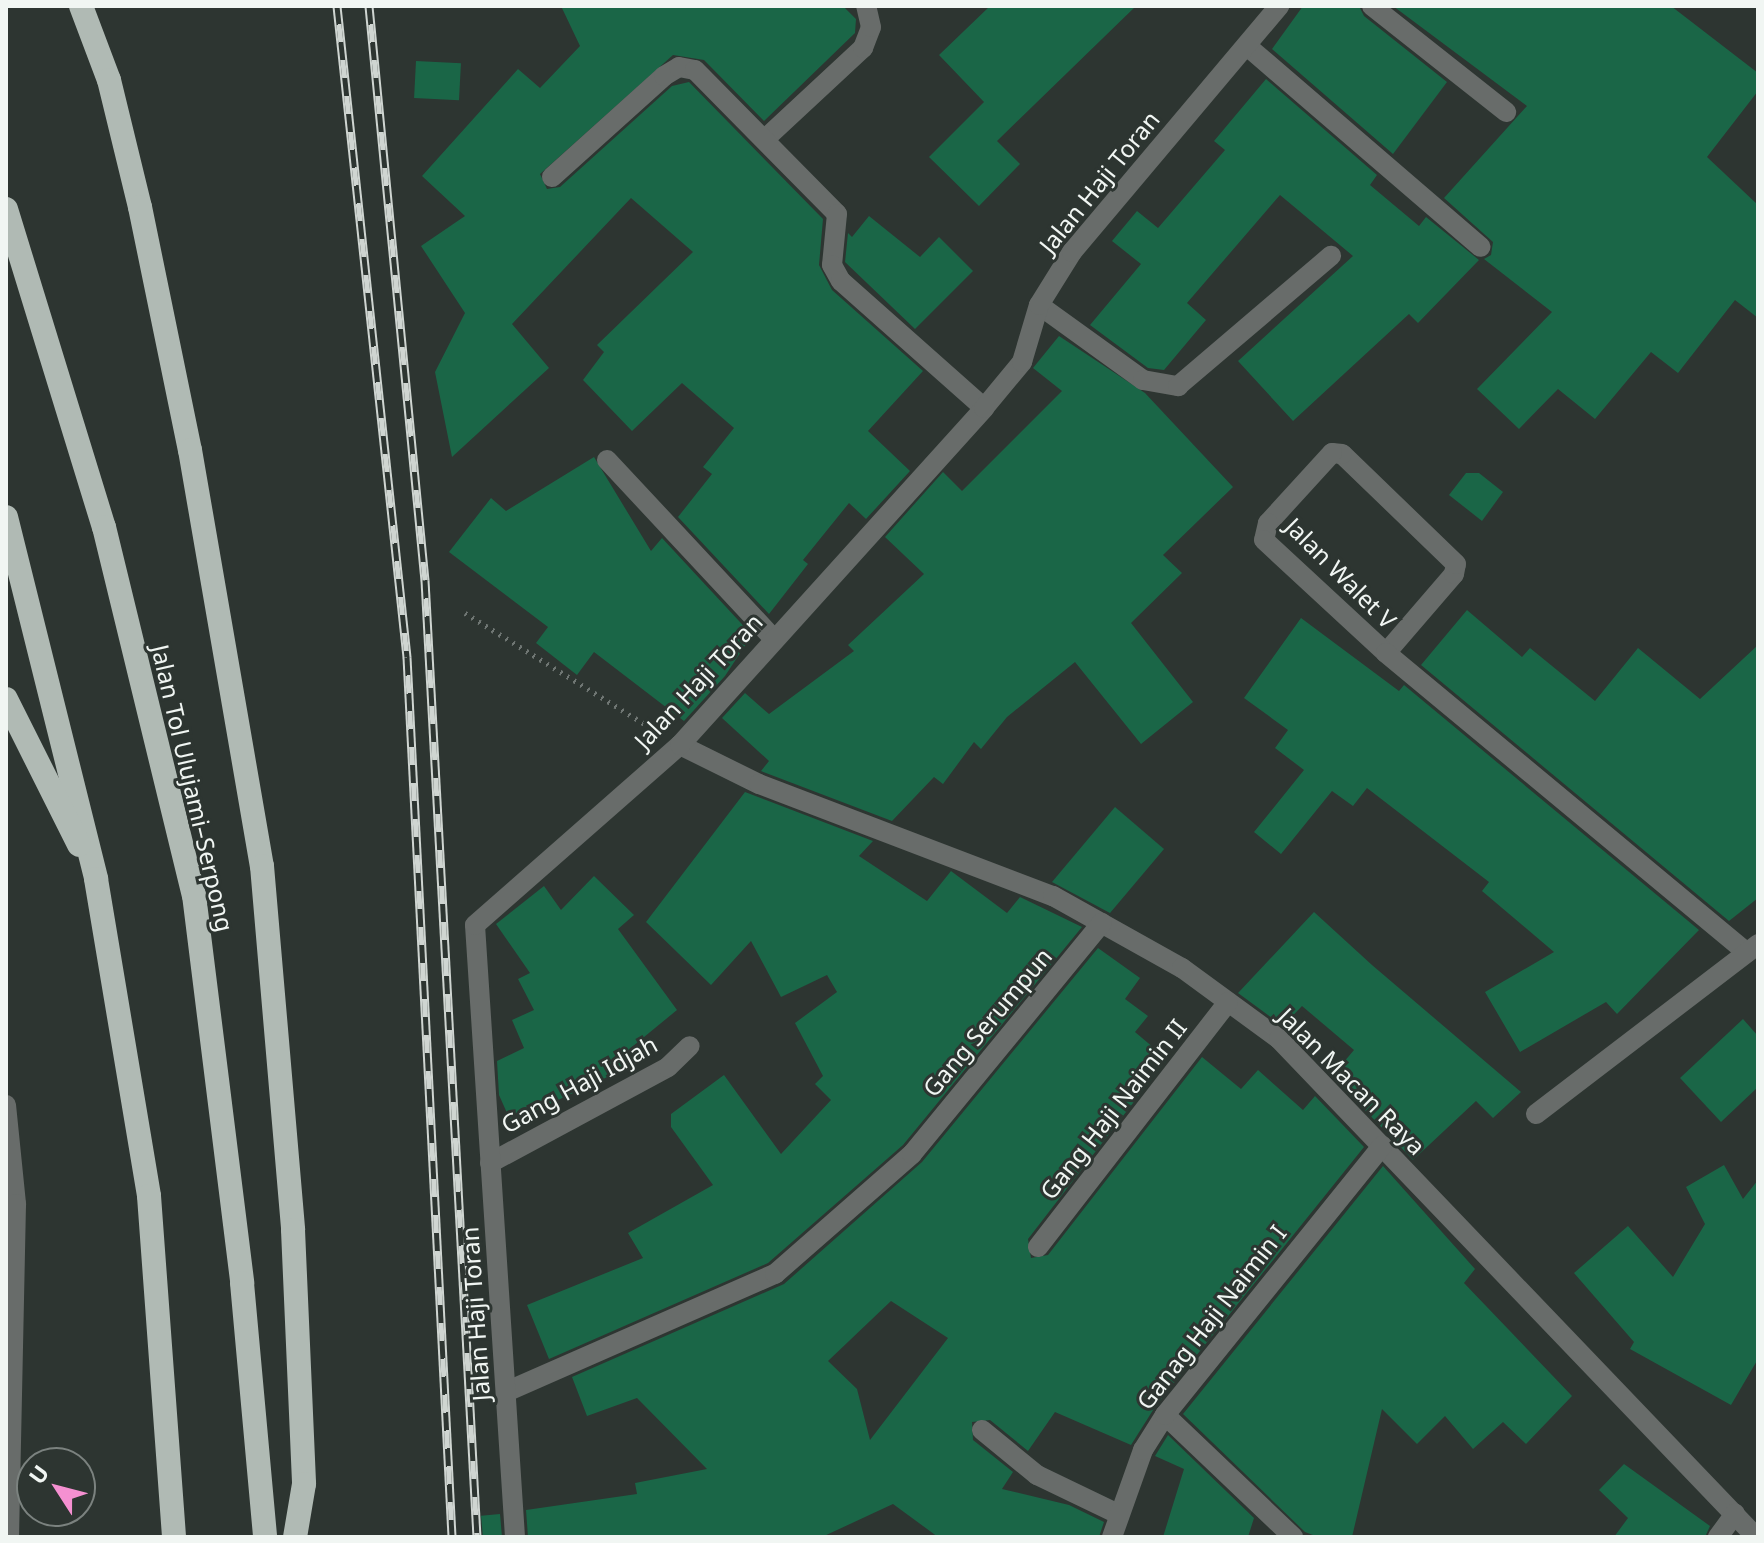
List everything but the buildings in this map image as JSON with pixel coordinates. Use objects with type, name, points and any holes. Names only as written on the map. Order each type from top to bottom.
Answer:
[{"type":"highway","points":[[81,6],[109,80],[140,207],[190,450],[262,866],[294,1246],[304,1484],[295,1537]]},
{"type":"highway","name":"Jalan Tol Ulujami–Serpong","points":[[6,209],[104,527],[194,895],[242,1283],[265,1537]]},
{"type":"highway","points":[[6,517],[96,879],[149,1196],[174,1537]]},
{"type":"highway","points":[[6,699],[96,879]]},
{"type":"street","points":[[765,139],[863,48],[871,27],[866,6]]},
{"type":"street","name":"Jalan Haji Toran","points":[[515,1537],[508,1391],[475,925],[680,745],[773,638],[984,408],[1022,362],[1039,305],[1113,200],[1279,6]]},
{"type":"street","points":[[1372,6],[1506,112]]},
{"type":"street","points":[[1247,46],[1481,247]]},
{"type":"street","points":[[552,177],[679,67],[695,70],[837,214],[832,265],[838,276],[984,408]]},
{"type":"street","points":[[1039,305],[1143,380],[1178,386],[1331,256]]},
{"type":"street","name":"Jalan Walet V","points":[[1386,653],[1454,574],[1456,564],[1453,556],[1342,454],[1332,453],[1268,523],[1264,540],[1386,653],[1752,948],[1536,1114]]},
{"type":"street","points":[[607,460],[773,638]]},
{"type":"street","name":"Jalan Macan Raya","points":[[680,745],[759,784],[1053,896],[1182,968],[1279,1039],[1756,1537]]},
{"type":"street","name":"Gang Serumpun","points":[[508,1391],[775,1274],[912,1154],[1102,923]]},
{"type":"street","name":"Gang Haji Naimin II","points":[[1038,1247],[1228,1002]]},
{"type":"street","name":"Gang Haji Idjah","points":[[490,1163],[668,1067],[690,1046]]},
{"type":"street","points":[[6,1105],[16,1204],[9,1537]]},
{"type":"street","name":"Ganag Haji Naimin I","points":[[1112,1537],[1143,1450],[1165,1415],[1382,1146]]},
{"type":"street","points":[[1165,1415],[1293,1537]]},
{"type":"street","points":[[982,1430],[1037,1475],[1118,1514]]},
{"type":"street","points":[[1718,1537],[1735,1514]]},
{"type":"path","points":[[465,613],[680,745]]},
{"type":"railway","points":[[337,6],[407,657],[452,1537]]},
{"type":"railway","points":[[369,6],[425,580],[477,1537]]}]
